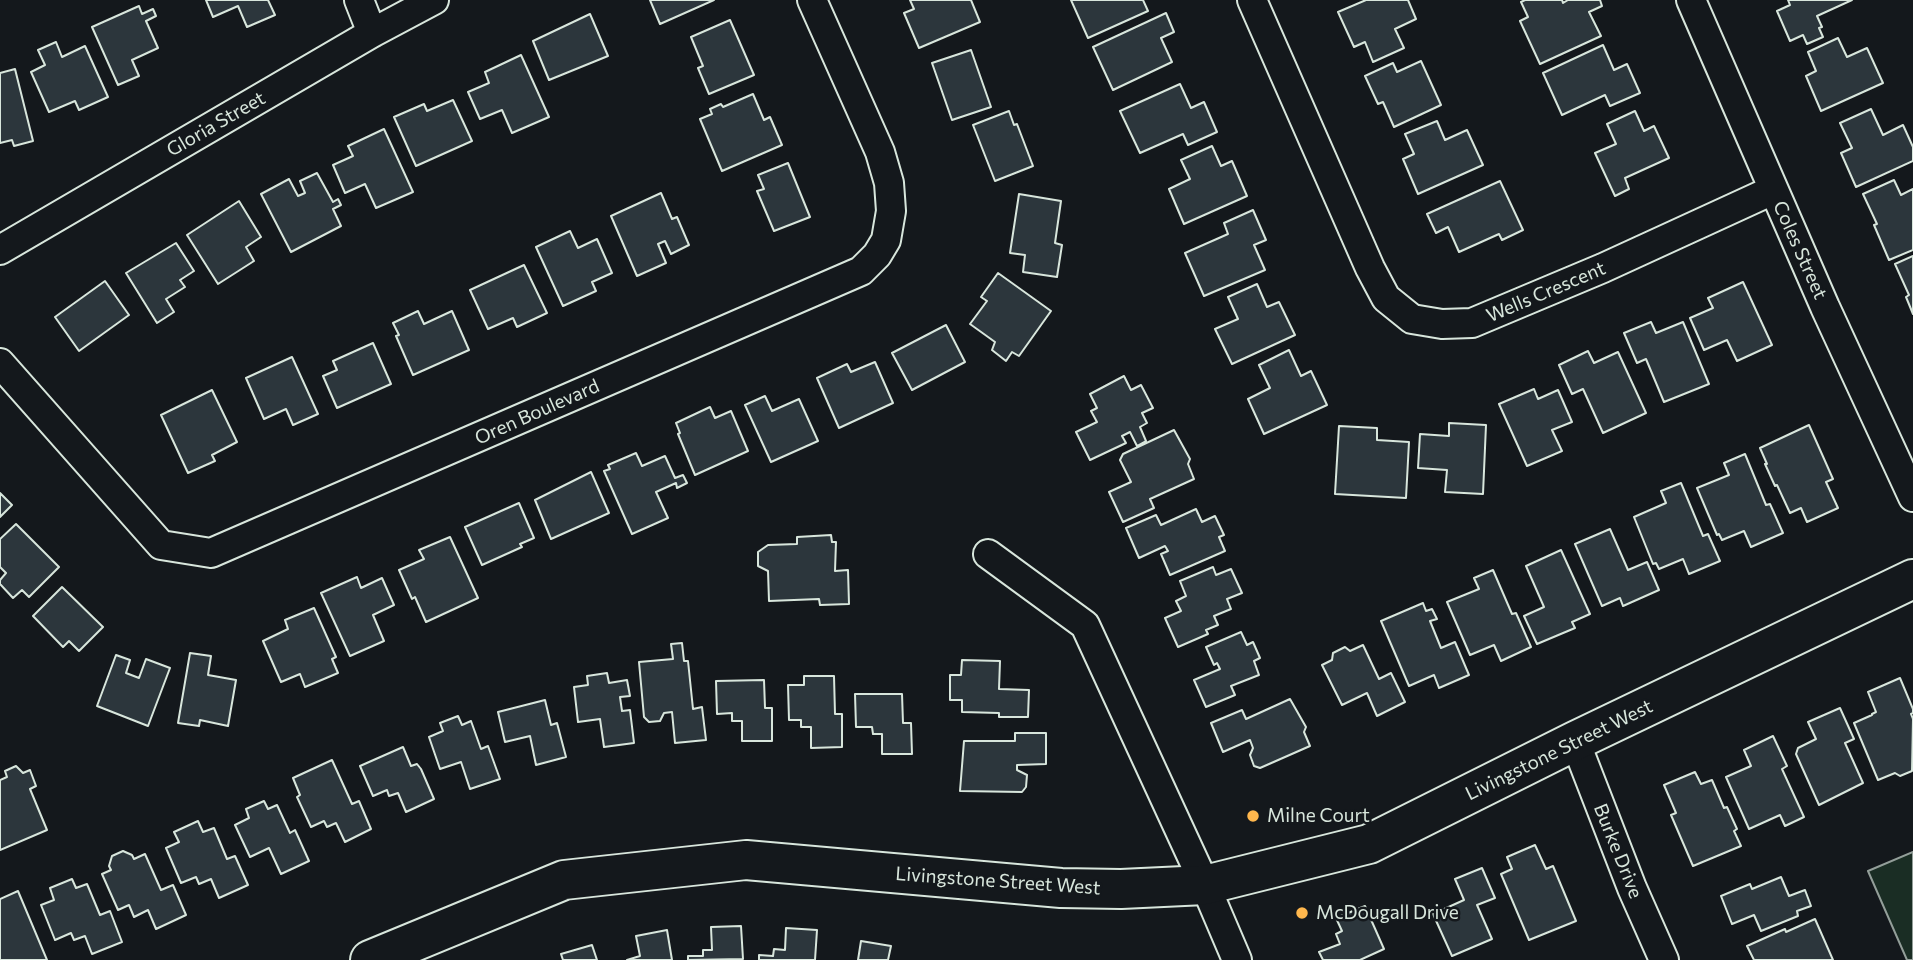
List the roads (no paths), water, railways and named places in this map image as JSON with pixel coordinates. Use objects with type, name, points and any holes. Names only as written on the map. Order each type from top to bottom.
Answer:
[{"type":"street","points":[[359,0],[372,33]]},
{"type":"street","name":"Gloria Street","points":[[0,250],[372,33],[434,0]]},
{"type":"street","name":"Oren Boulevard","points":[[0,363],[162,545],[211,553],[861,271],[877,255],[886,240],[891,211],[889,183],[880,152],[813,0]]},
{"type":"street","name":"Wells Crescent","points":[[1252,0],[1370,268],[1387,298],[1412,319],[1442,324],[1472,323],[1603,268],[1773,190]]},
{"type":"street","name":"Coles Street","points":[[1691,0],[1825,307],[1913,497]]},
{"type":"street","points":[[988,554],[1085,625],[1237,960]]},
{"type":"street","name":"Livingstone Street West","points":[[370,960],[564,880],[746,860],[1061,888],[1121,889],[1205,885],[1369,844],[1575,741],[1913,579]]},
{"type":"street","name":"Burke Drive","points":[[1575,741],[1632,888],[1664,960]]},
{"type":"place","name":"Milne Court","points":[[1253,816]]},
{"type":"place","name":"McDougall Drive","points":[[1302,913]]}]
